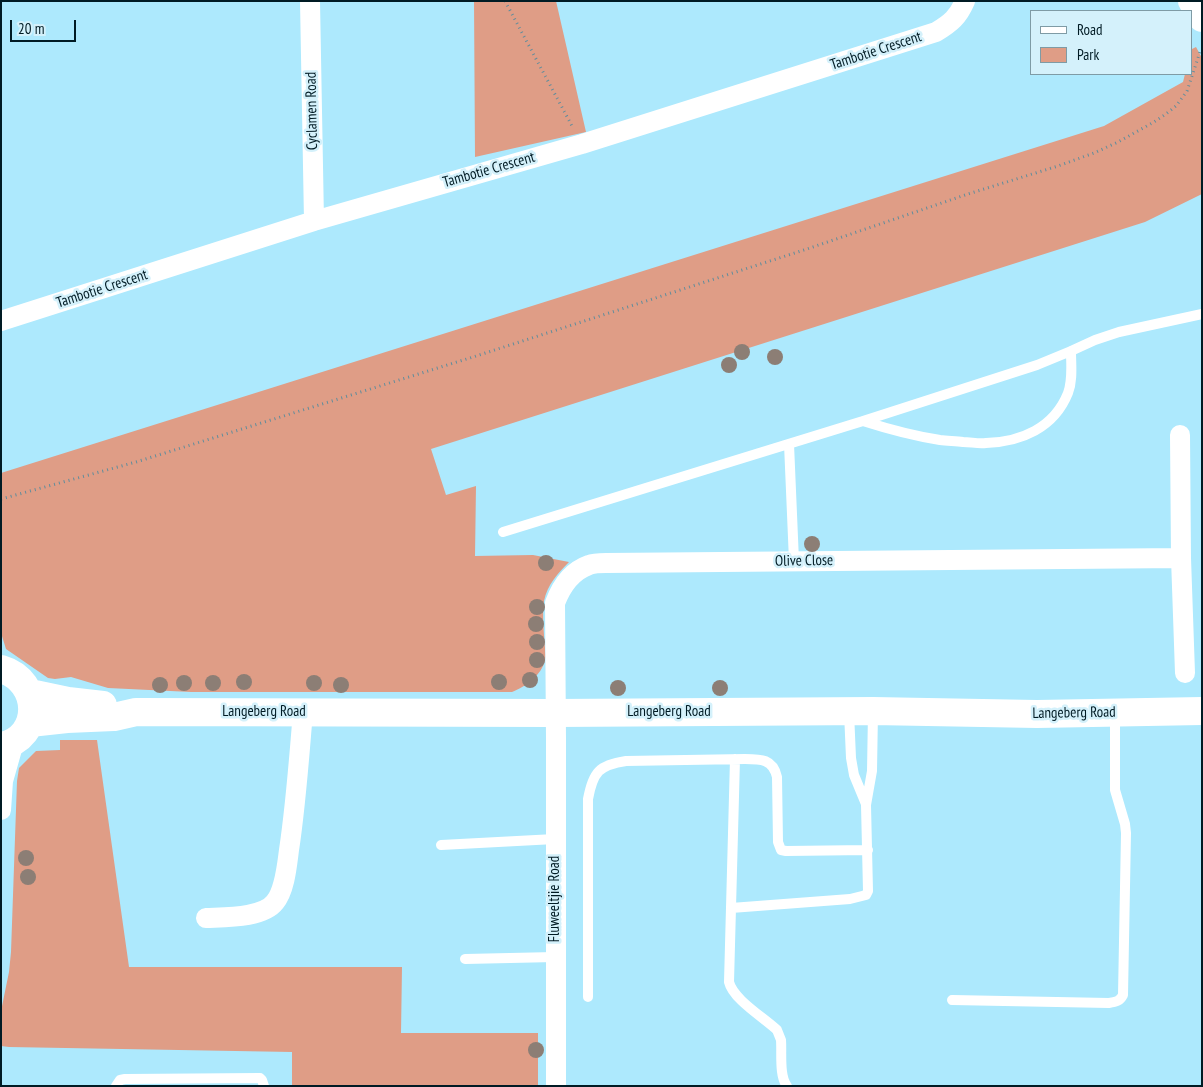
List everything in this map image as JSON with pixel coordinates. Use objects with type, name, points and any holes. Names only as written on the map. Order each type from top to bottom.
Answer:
[{"type":"main road","points":[[1192,1],[1202,18]]},
{"type":"main road","points":[[2,669],[14,674],[27,687],[33,708],[15,737]]},
{"type":"main road","name":"Langeberg Road","points":[[30,693],[115,706],[136,712]]},
{"type":"main road","name":"Langeberg Road","points":[[15,737],[68,719],[114,717],[136,712],[861,712],[1037,714],[1202,711]]},
{"type":"street","name":"Cyclamen Road","points":[[310,1],[314,221]]},
{"type":"street","name":"Tambotie Crescent","points":[[1,321],[314,221],[582,144],[936,32],[950,23],[961,10],[965,1]]},
{"type":"street","points":[[1180,435],[1181,558],[1185,672]]},
{"type":"street","name":"Olive Close","points":[[555,713],[555,603],[558,593],[566,582],[576,572],[589,565],[606,563],[1181,558]]},
{"type":"street","points":[[206,918],[256,914],[276,902],[286,869],[294,815],[304,712]]},
{"type":"street","name":"Fluweeltjie Road","points":[[555,713],[556,1086]]},
{"type":"street","points":[[1,810],[3,781],[15,737]]},
{"type":"lane","points":[[503,532],[863,421],[1037,365],[1095,340],[1119,332],[1202,314]]},
{"type":"lane","points":[[863,421],[893,431],[943,440],[984,443],[1006,441],[1024,436],[1042,427],[1061,407],[1068,391],[1071,375],[1071,351]]},
{"type":"lane","points":[[789,444],[794,561]]},
{"type":"lane","points":[[731,908],[850,899],[866,895],[868,890],[868,850],[866,805],[872,771],[861,712]]},
{"type":"lane","points":[[861,712],[851,758],[854,775],[866,805]]},
{"type":"lane","points":[[952,1000],[1110,1003],[1116,1002],[1123,995],[1126,833],[1115,790],[1115,712]]},
{"type":"lane","points":[[735,759],[729,982],[730,988],[736,996],[777,1030],[781,1040],[782,1077],[787,1086]]},
{"type":"lane","points":[[588,997],[588,799],[591,784],[598,772],[603,768],[614,763],[626,761],[764,760],[772,765],[777,777],[778,842],[781,850],[786,852],[868,850]]},
{"type":"lane","points":[[440,845],[555,839]]},
{"type":"lane","points":[[465,959],[555,957]]},
{"type":"lane","points":[[116,1086],[120,1080],[124,1079],[260,1078],[264,1086]]},
{"type":"path","points":[[505,1],[582,144]]},
{"type":"path","points":[[1193,73],[1201,49]]},
{"type":"path","points":[[1,499],[136,462],[473,357],[1058,166],[1118,142],[1166,114],[1176,106],[1187,91],[1192,75]]},
{"type":"green space","points":[[474,1],[556,1],[586,132],[475,157]]},
{"type":"green space","points":[[1196,47],[1202,58],[1202,194],[1145,222],[431,449],[446,495],[476,486],[475,556],[533,555],[569,562],[557,575],[545,595],[543,619],[545,659],[543,665],[532,680],[517,690],[512,692],[191,692],[108,688],[71,677],[48,678],[6,649],[1,633],[1,473],[1104,126],[1183,82],[1185,75],[1193,75],[1193,48]]},
{"type":"green space","points":[[60,740],[97,740],[129,967],[402,967],[401,1033],[538,1033],[538,1086],[292,1086],[292,1052],[1,1046],[1,1011],[11,952],[19,768],[36,751],[60,750]]}]
